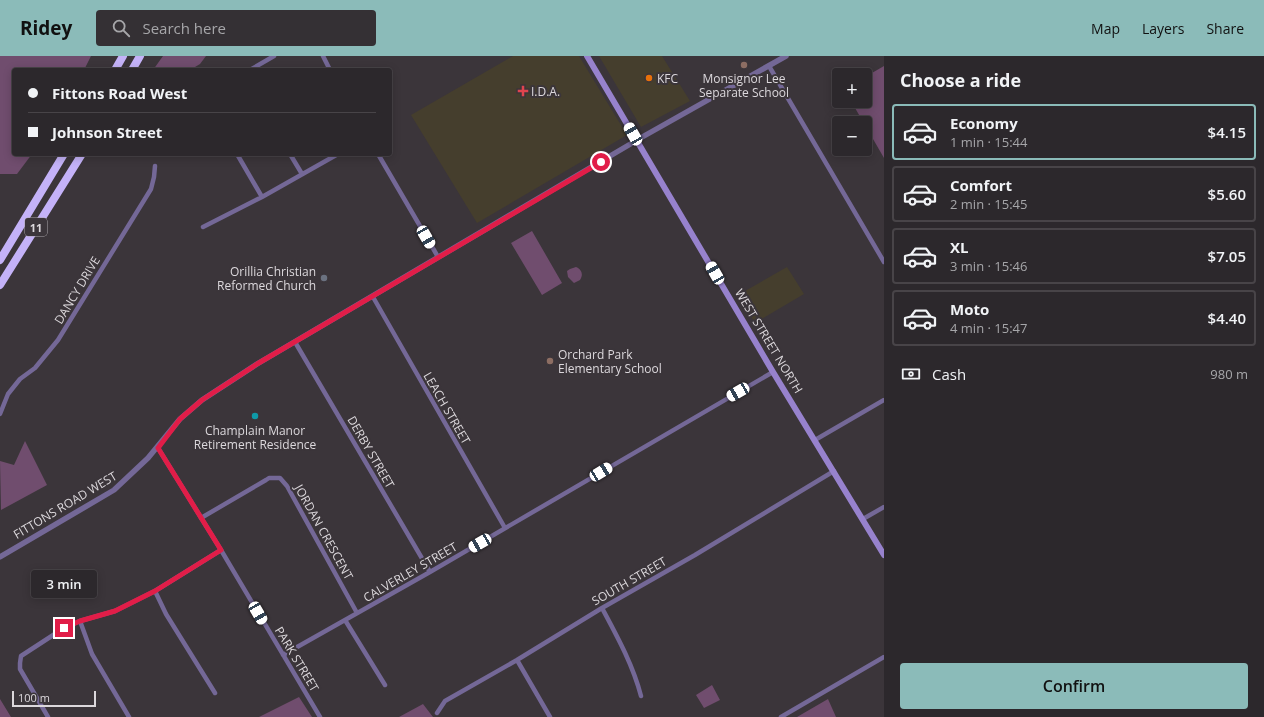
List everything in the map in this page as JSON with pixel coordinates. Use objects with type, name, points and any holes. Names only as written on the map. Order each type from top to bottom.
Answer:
[{"type":"highway","points":[[116,68],[123,56]]},
{"type":"highway","points":[[133,68],[140,56]]},
{"type":"highway","name":"11","points":[[0,260],[63,156]]},
{"type":"highway","name":"11","points":[[0,285],[81,156]]},
{"type":"main road","name":"WEST STREET NORTH","points":[[587,56],[773,372],[884,555]]},
{"type":"street","points":[[253,68],[274,56]]},
{"type":"street","points":[[323,56],[329,68]]},
{"type":"street","name":"FITTONS ROAD WEST","points":[[0,557],[114,490],[158,448],[180,419],[202,400],[257,364],[637,141],[786,56]]},
{"type":"street","points":[[769,66],[884,262]]},
{"type":"street","points":[[238,156],[262,197]]},
{"type":"street","points":[[291,156],[302,174]]},
{"type":"street","points":[[203,227],[262,197],[334,156]]},
{"type":"street","points":[[379,156],[438,258]]},
{"type":"street","name":"DANCY DRIVE","points":[[0,414],[8,394],[20,379],[35,368],[58,340],[150,189],[154,177],[155,166]]},
{"type":"street","name":"LEACH STREET","points":[[373,297],[505,528]]},
{"type":"street","name":"DERBY STREET","points":[[295,342],[430,572]]},
{"type":"street","name":"CALVERLEY STREET","points":[[283,655],[430,572],[773,372]]},
{"type":"street","points":[[815,440],[884,400]]},
{"type":"street","name":"PARK STREET","points":[[158,448],[221,550],[320,717]]},
{"type":"street","name":"SOUTH STREET","points":[[436,713],[445,701],[695,555],[834,471]]},
{"type":"street","name":"JORDAN CRESCENT","points":[[201,518],[266,480],[270,478],[280,478],[287,486],[357,614]]},
{"type":"street","points":[[863,519],[884,507]]},
{"type":"street","points":[[48,717],[20,669],[21,656],[64,628],[80,621],[115,611],[155,591],[221,550]]},
{"type":"street","points":[[155,591],[166,614],[215,693]]},
{"type":"street","points":[[602,608],[623,649],[641,696]]},
{"type":"street","points":[[345,620],[385,685]]},
{"type":"street","points":[[80,621],[92,654],[129,717]]},
{"type":"street","points":[[781,717],[884,657]]},
{"type":"street","points":[[517,660],[550,717]]},
{"type":"shaded area","points":[[0,56],[91,56],[85,68],[12,68],[12,156],[30,156],[17,174],[0,174]]},
{"type":"shaded area","points":[[163,56],[206,56],[200,64],[193,68],[154,68]]},
{"type":"shaded area","points":[[513,56],[579,56],[627,135],[477,223],[411,115]]},
{"type":"shaded area","points":[[599,56],[662,56],[690,101],[641,127]]},
{"type":"shaded area","points":[[884,66],[884,158],[872,137],[872,116],[860,116],[855,108],[872,108],[872,73]]},
{"type":"shaded area","points":[[532,231],[562,283],[542,295],[511,243]]},
{"type":"shaded area","points":[[576,267],[581,270],[582,276],[580,280],[574,283],[568,277],[567,271]]},
{"type":"shaded area","points":[[787,267],[804,294],[755,323],[738,295]]},
{"type":"shaded area","points":[[25,441],[47,485],[1,510],[0,461],[14,465]]},
{"type":"shaded area","points":[[712,685],[720,700],[704,708],[696,695]]},
{"type":"shaded area","points":[[299,697],[312,717],[259,717]]},
{"type":"shaded area","points":[[0,699],[11,717],[0,717]]},
{"type":"shaded area","points":[[828,699],[836,717],[797,717]]},
{"type":"shaded area","points":[[423,704],[433,717],[399,717]]},
{"type":"place","name":"Monsignor Lee Separate School","points":[[744,65]]},
{"type":"place","name":"KFC","points":[[649,78]]},
{"type":"place","name":"I.D.A.","points":[[523,91]]},
{"type":"place","name":"Orillia Christian Reformed Church","points":[[324,278]]},
{"type":"place","name":"Orchard Park Elementary School","points":[[550,361]]},
{"type":"place","name":"Champlain Manor Retirement Residence","points":[[255,416]]},
{"type":"route","points":[[64,628],[80,621],[115,611],[155,591],[221,550],[158,448],[180,419],[202,400],[257,364],[601,162]]}]
